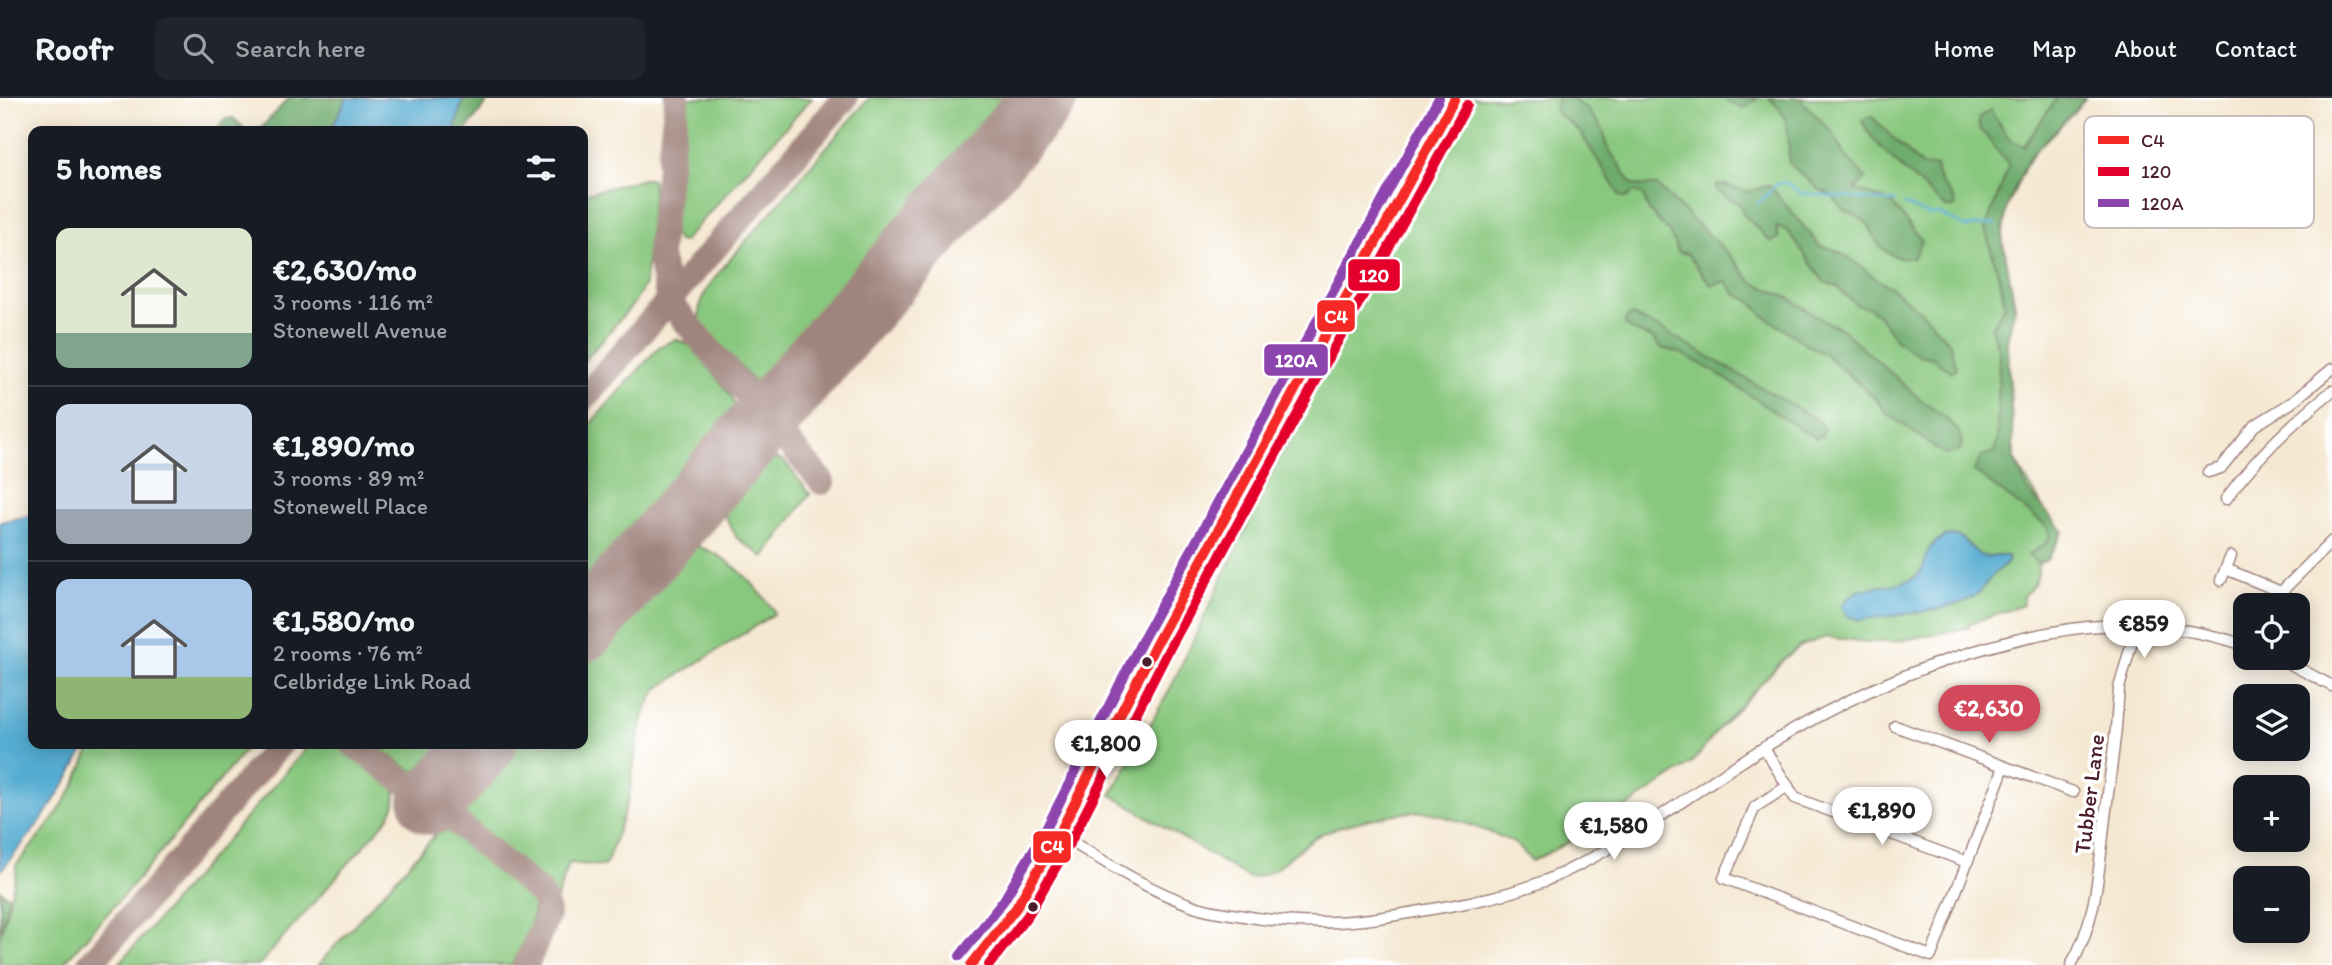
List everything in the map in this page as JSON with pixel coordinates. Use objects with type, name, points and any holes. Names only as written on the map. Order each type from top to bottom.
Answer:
[{"type":"main road","points":[[971,965],[1022,898],[1059,834],[1156,644],[1455,98]]},
{"type":"street","points":[[2208,472],[2221,468],[2254,426],[2291,403],[2332,369]]},
{"type":"street","points":[[2226,499],[2250,466],[2296,420],[2332,391]]},
{"type":"street","points":[[2226,569],[2278,592],[2286,589],[2332,541]]},
{"type":"street","points":[[2221,580],[2231,556]]},
{"type":"street","points":[[1059,834],[1136,882],[1199,908],[1268,921],[1341,923],[1471,903],[1548,879],[1599,853],[1764,748],[1841,703],[1886,682],[1950,658],[2052,631],[2083,626],[2137,625],[2196,631],[2233,642]]},
{"type":"street","name":"Tubber Lane","points":[[2071,965],[2083,944],[2098,879],[2116,728],[2116,704],[2137,625]]},
{"type":"street","points":[[2302,670],[2332,686]]},
{"type":"street","points":[[1895,726],[2073,792]]},
{"type":"street","points":[[1764,748],[1795,798],[1967,863]]},
{"type":"street","points":[[1788,786],[1755,807],[1724,878],[1931,956],[2004,767]]},
{"type":"green space","points":[[289,98],[347,98],[333,126],[263,126]]},
{"type":"green space","points":[[463,98],[488,98],[469,126],[455,126]]},
{"type":"green space","points":[[687,98],[812,98],[683,242],[678,241],[671,229]]},
{"type":"green space","points":[[869,98],[1013,98],[780,362],[756,384],[701,324],[701,302],[721,270]]},
{"type":"green space","points":[[1462,98],[2085,98],[2037,148],[2024,169],[2007,207],[2002,237],[2015,307],[2007,340],[2014,459],[2045,511],[2063,531],[2048,559],[2038,564],[2037,578],[2023,596],[2023,605],[1970,623],[1968,628],[1892,642],[1826,637],[1801,646],[1785,658],[1719,728],[1693,762],[1590,832],[1583,825],[1573,831],[1571,841],[1532,861],[1518,846],[1506,839],[1443,816],[1416,812],[1373,818],[1321,834],[1270,872],[1249,878],[1111,795],[1171,687],[1372,263]]},
{"type":"green space","points":[[1558,98],[1575,98],[1574,101],[1585,107],[1601,127],[1606,145],[1633,185],[1657,186],[1730,255],[1752,282],[1789,298],[1842,329],[1922,401],[1945,417],[1958,431],[1962,441],[1960,450],[1946,455],[1885,412],[1877,400],[1825,354],[1763,315],[1749,300],[1735,294],[1726,281],[1711,285],[1687,254],[1678,252],[1669,232],[1649,211],[1643,195],[1634,192],[1626,198],[1620,196],[1580,132],[1558,114],[1555,108]]},
{"type":"green space","points":[[1725,98],[1758,98],[1743,108],[1729,103]]},
{"type":"green space","points":[[1769,98],[1799,98],[1832,132],[1843,153],[1866,178],[1855,189],[1891,202],[1922,241],[1913,258],[1896,256],[1886,251],[1878,243],[1867,223],[1846,211],[1833,196],[1818,189],[1789,163],[1785,120],[1782,112]]},
{"type":"green space","points":[[2057,98],[2085,98],[2029,157],[2007,207],[2002,237],[2015,307],[2007,340],[2014,459],[2028,491],[2063,531],[2048,559],[2038,564],[2028,555],[2045,544],[2050,536],[2046,526],[1974,471],[1981,457],[1994,452],[1997,441],[1999,353],[1991,328],[2005,305],[1985,229],[2009,166],[1979,127],[1979,117],[1990,110],[2011,141],[2024,146]]},
{"type":"green space","points":[[1871,116],[1923,167],[1936,166],[1939,179],[1956,204],[1954,208],[1946,208],[1874,140],[1862,120]]},
{"type":"green space","points":[[233,118],[242,126],[220,126],[223,120]]},
{"type":"green space","points":[[652,179],[645,284],[635,302],[588,356],[588,193]]},
{"type":"green space","points":[[1716,185],[1749,192],[1769,185],[1820,246],[1850,258],[1924,314],[1950,344],[1956,369],[1951,372],[1933,358],[1919,355],[1898,342],[1878,315],[1869,308],[1856,305],[1836,286],[1824,282],[1787,230],[1776,227],[1779,238],[1771,242],[1743,214],[1739,203],[1716,190]]},
{"type":"green space","points":[[1632,315],[1663,330],[1819,421],[1824,428],[1822,436],[1816,438],[1801,430],[1720,375],[1681,353],[1661,348],[1654,339],[1632,330],[1625,324],[1626,318]]},
{"type":"green space","points":[[676,339],[692,346],[731,396],[735,407],[731,418],[588,583],[588,426],[659,347]]},
{"type":"green space","points":[[771,457],[784,461],[810,494],[764,557],[737,538],[719,505],[759,461]]},
{"type":"green space","points":[[693,545],[706,549],[728,562],[748,579],[773,609],[774,614],[657,689],[645,711],[637,742],[629,797],[607,862],[604,866],[569,863],[557,898],[547,893],[464,821],[460,813],[463,798],[508,749],[588,749],[588,658],[687,547]]},
{"type":"green space","points":[[246,749],[144,872],[62,965],[0,965],[0,937],[16,865],[53,820],[75,784],[90,750]]},
{"type":"green space","points":[[306,749],[346,749],[394,787],[396,797],[386,821],[259,965],[118,965]]},
{"type":"green space","points":[[381,749],[440,749],[417,771],[410,770]]},
{"type":"green space","points":[[446,823],[460,830],[528,889],[532,898],[532,917],[512,965],[318,965]]},
{"type":"green space","points":[[0,890],[9,897],[0,937]]},
{"type":"water","points":[[347,98],[463,98],[455,126],[333,126]]},
{"type":"water","points":[[28,516],[28,749],[84,749],[40,822],[0,872],[0,522]]},
{"type":"water","points":[[1948,535],[1963,539],[1983,556],[2008,556],[2008,562],[1982,590],[1967,601],[1920,612],[1859,620],[1846,615],[1842,606],[1858,591],[1898,584],[1916,576],[1924,566],[1928,551],[1938,540]]},
{"type":"waterway","points":[[1758,203],[1782,183],[1792,186],[1800,193],[1895,202]]},
{"type":"waterway","points":[[1904,204],[1928,215],[1940,214],[1966,227],[1996,224]]},
{"type":"taxiway","points":[[677,98],[659,254],[669,302],[822,482]]},
{"type":"taxiway","points":[[588,393],[845,98]]},
{"type":"taxiway","points":[[89,965],[276,749]]},
{"type":"taxiway","points":[[360,749],[432,802],[541,894],[547,916],[526,965]]},
{"type":"runway","points":[[588,623],[1044,98]]},
{"type":"runway","points":[[432,802],[479,749]]},
{"type":"transit line","name":"120A","points":[[960,956],[1004,900],[1047,827],[1144,637],[1439,98]]},
{"type":"transit line","name":"C4","points":[[971,965],[1016,908],[1059,834],[1156,644],[1455,98]]},
{"type":"transit line","name":"120","points":[[989,965],[1028,915],[1071,841],[1168,651],[1467,105]]}]
